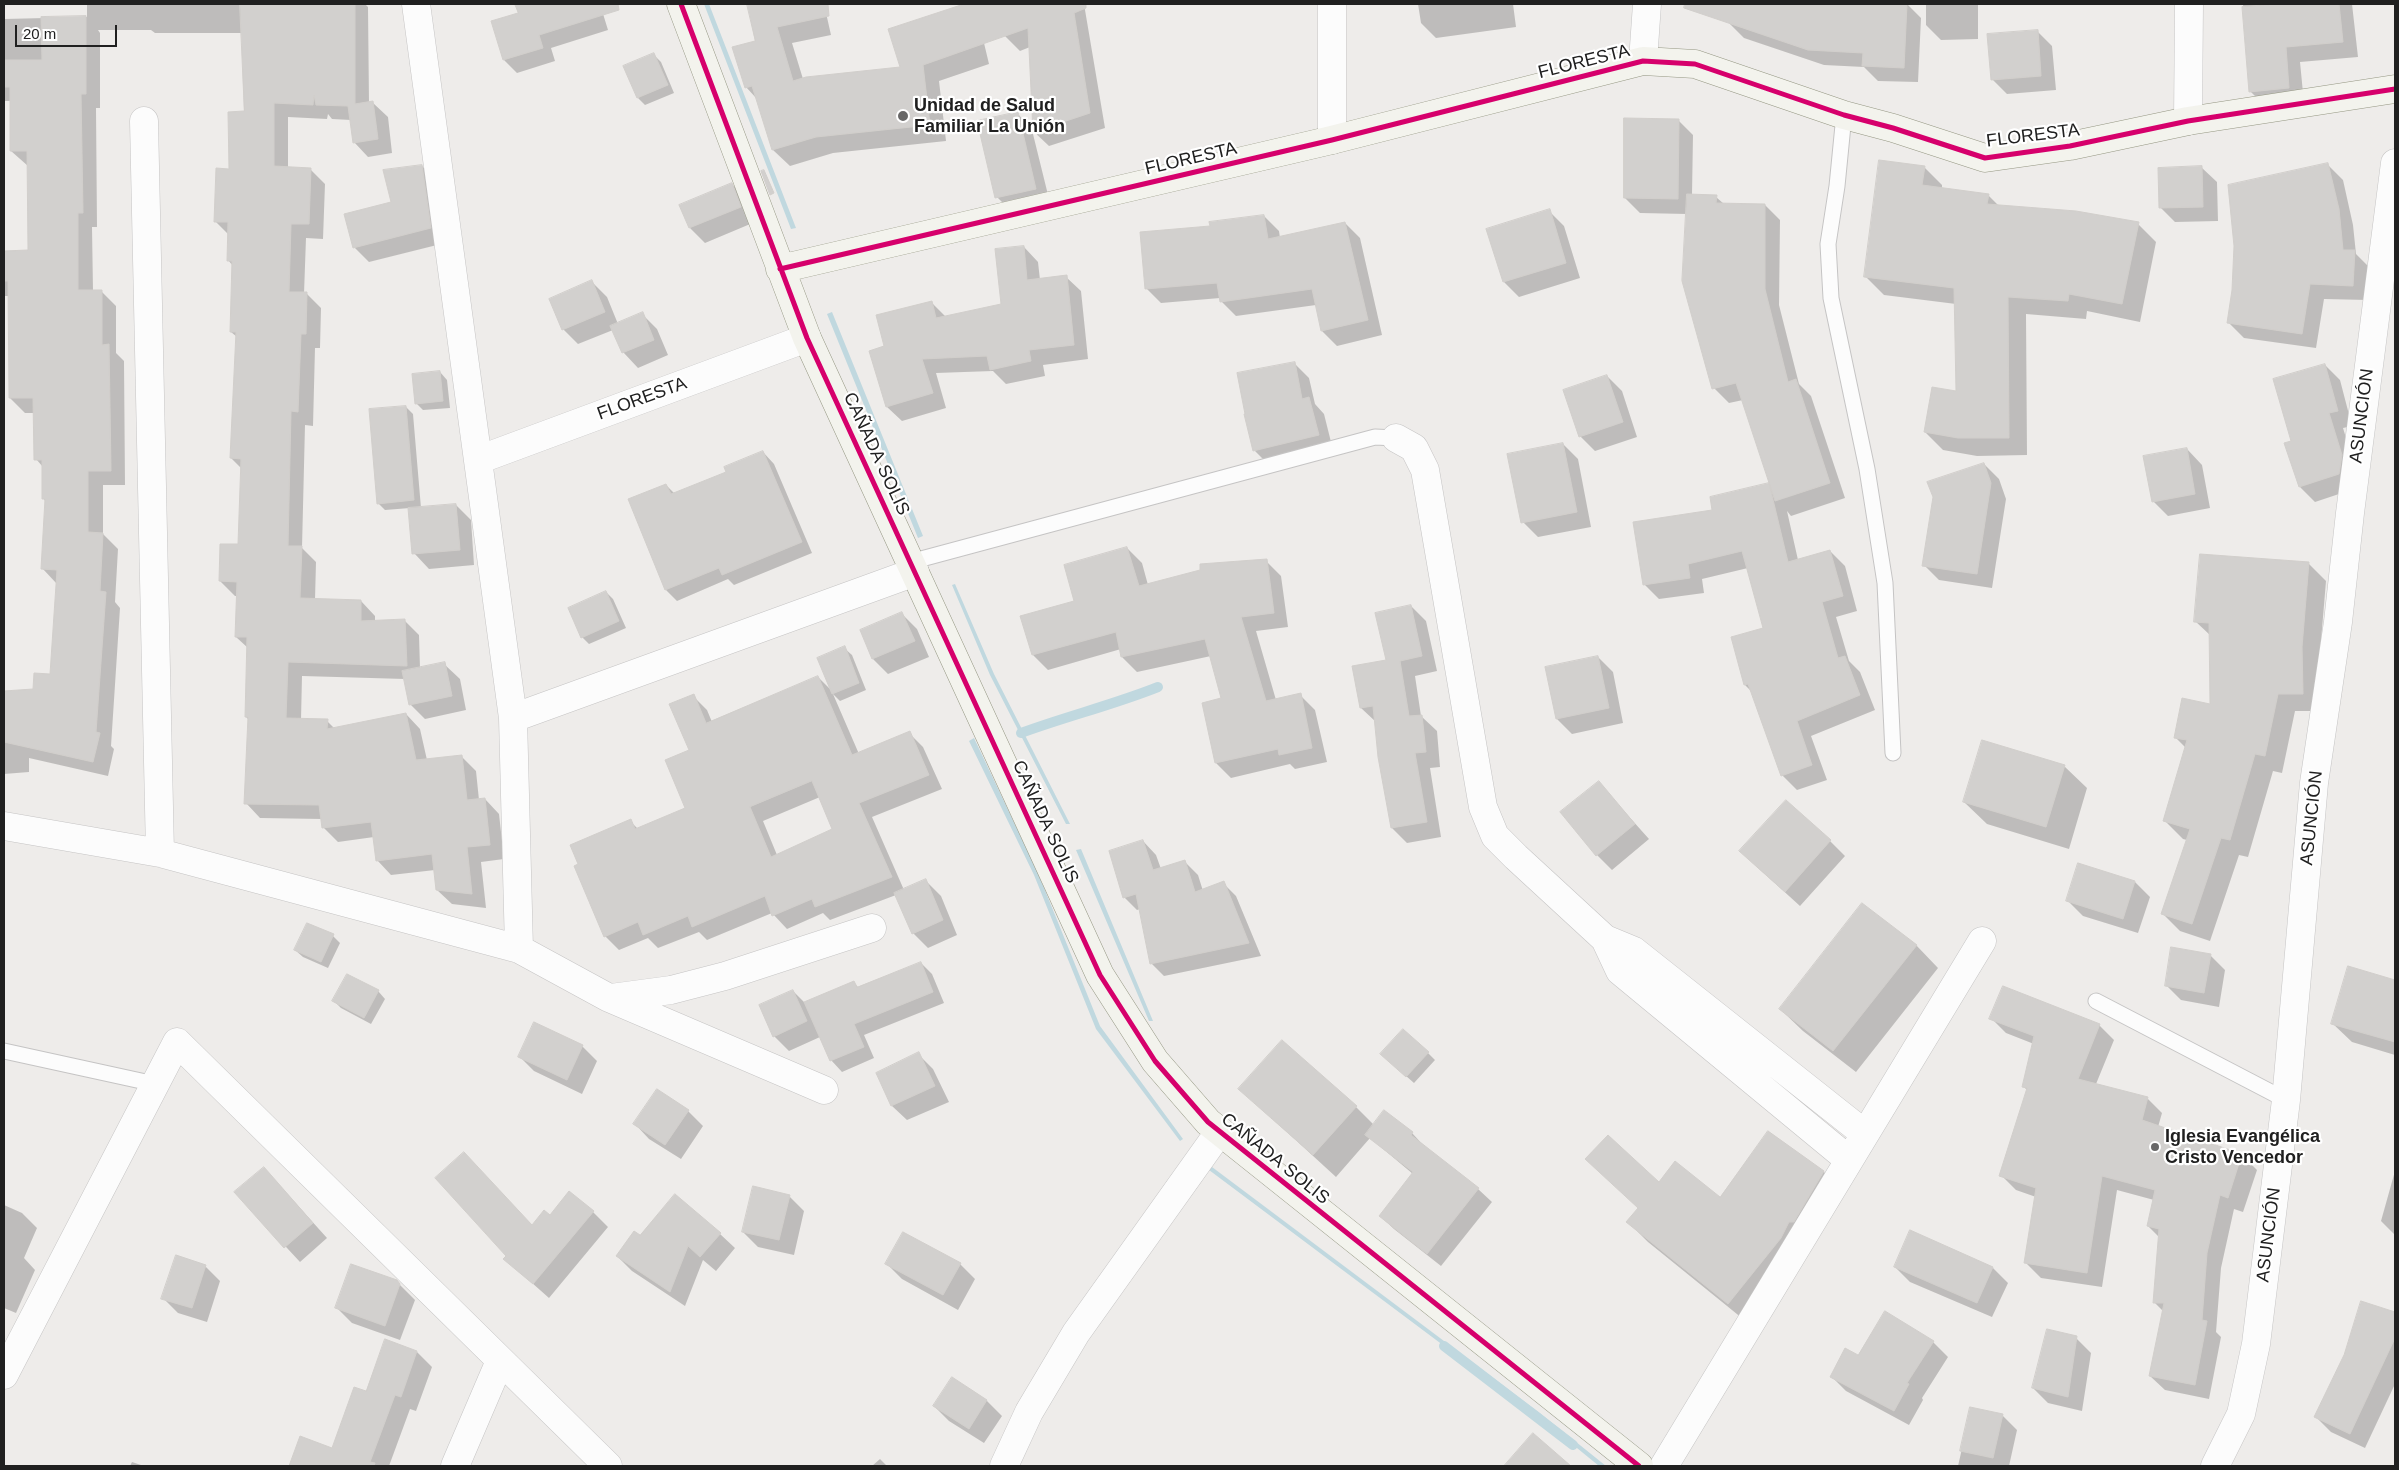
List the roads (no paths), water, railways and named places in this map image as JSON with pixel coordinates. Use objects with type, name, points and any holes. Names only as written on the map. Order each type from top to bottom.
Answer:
[{"type":"street","points":[[416,4],[513,718],[519,949]]},
{"type":"street","name":"CAÑADA SOLIS","points":[[681,4],[807,338],[1100,974],[1155,1061],[1208,1122],[1639,1466]]},
{"type":"street","points":[[1332,4],[1332,140]]},
{"type":"street","points":[[1643,61],[1647,4]]},
{"type":"street","points":[[2188,121],[2189,4]]},
{"type":"street","name":"FLORESTA","points":[[780,269],[1332,140],[1643,61],[1695,64],[1844,115],[1893,128],[1985,158],[2070,146],[2188,121],[2395,89]]},
{"type":"street","points":[[144,121],[160,853]]},
{"type":"street","name":"ASUNCIÓN","points":[[2214,1466],[2241,1414],[2256,1344],[2286,1100],[2314,783],[2338,622],[2350,513],[2395,163]]},
{"type":"street","name":"FLORESTA","points":[[478,460],[807,338]]},
{"type":"street","points":[[1396,438],[1414,448],[1425,470],[1483,806],[1495,836],[1605,940],[1620,971],[1850,1160]]},
{"type":"street","points":[[513,718],[913,567]]},
{"type":"street","points":[[4,826],[160,853],[519,949],[609,998],[824,1090]]},
{"type":"street","points":[[609,998],[671,990],[725,976],[872,928]]},
{"type":"street","points":[[1605,940],[1634,951],[1865,1134]]},
{"type":"street","points":[[1664,1466],[1982,940]]},
{"type":"street","points":[[4,1375],[177,1042],[608,1466]]},
{"type":"street","points":[[1004,1466],[1029,1412],[1076,1333],[1220,1131]]},
{"type":"street","points":[[454,1466],[500,1361]]},
{"type":"lane","points":[[1844,115],[1837,186],[1828,244],[1831,298],[1867,469],[1885,583],[1892,753]]},
{"type":"lane","points":[[913,567],[1376,438],[1396,438]]},
{"type":"lane","points":[[2096,1002],[2286,1100]]},
{"type":"lane","points":[[4,1051],[155,1084]]},
{"type":"water","points":[[704,4],[709,4],[796,228],[791,229]]},
{"type":"water","points":[[832,312],[923,536],[918,538],[827,314]]},
{"type":"water","points":[[955,584],[994,674],[1070,824],[1066,824],[990,675],[952,585]]},
{"type":"water","points":[[974,738],[1038,873],[1100,1026],[1183,1139],[1180,1141],[1096,1029],[1034,875],[969,741]]},
{"type":"water","points":[[1081,849],[1153,1021],[1149,1021],[1076,850]]},
{"type":"water","points":[[1212,1167],[1540,1413],[1606,1466],[1599,1466],[1539,1417],[1209,1170]]},
{"type":"waterway","points":[[1021,733],[1158,687]]},
{"type":"waterway","points":[[1444,1346],[1573,1445]]},
{"type":"place","name":"Unidad de Salud Familiar La Unión","points":[[903,116]]},
{"type":"place","name":"Iglesia Evangélica Cristo Vencedor","points":[[2155,1147]]}]
